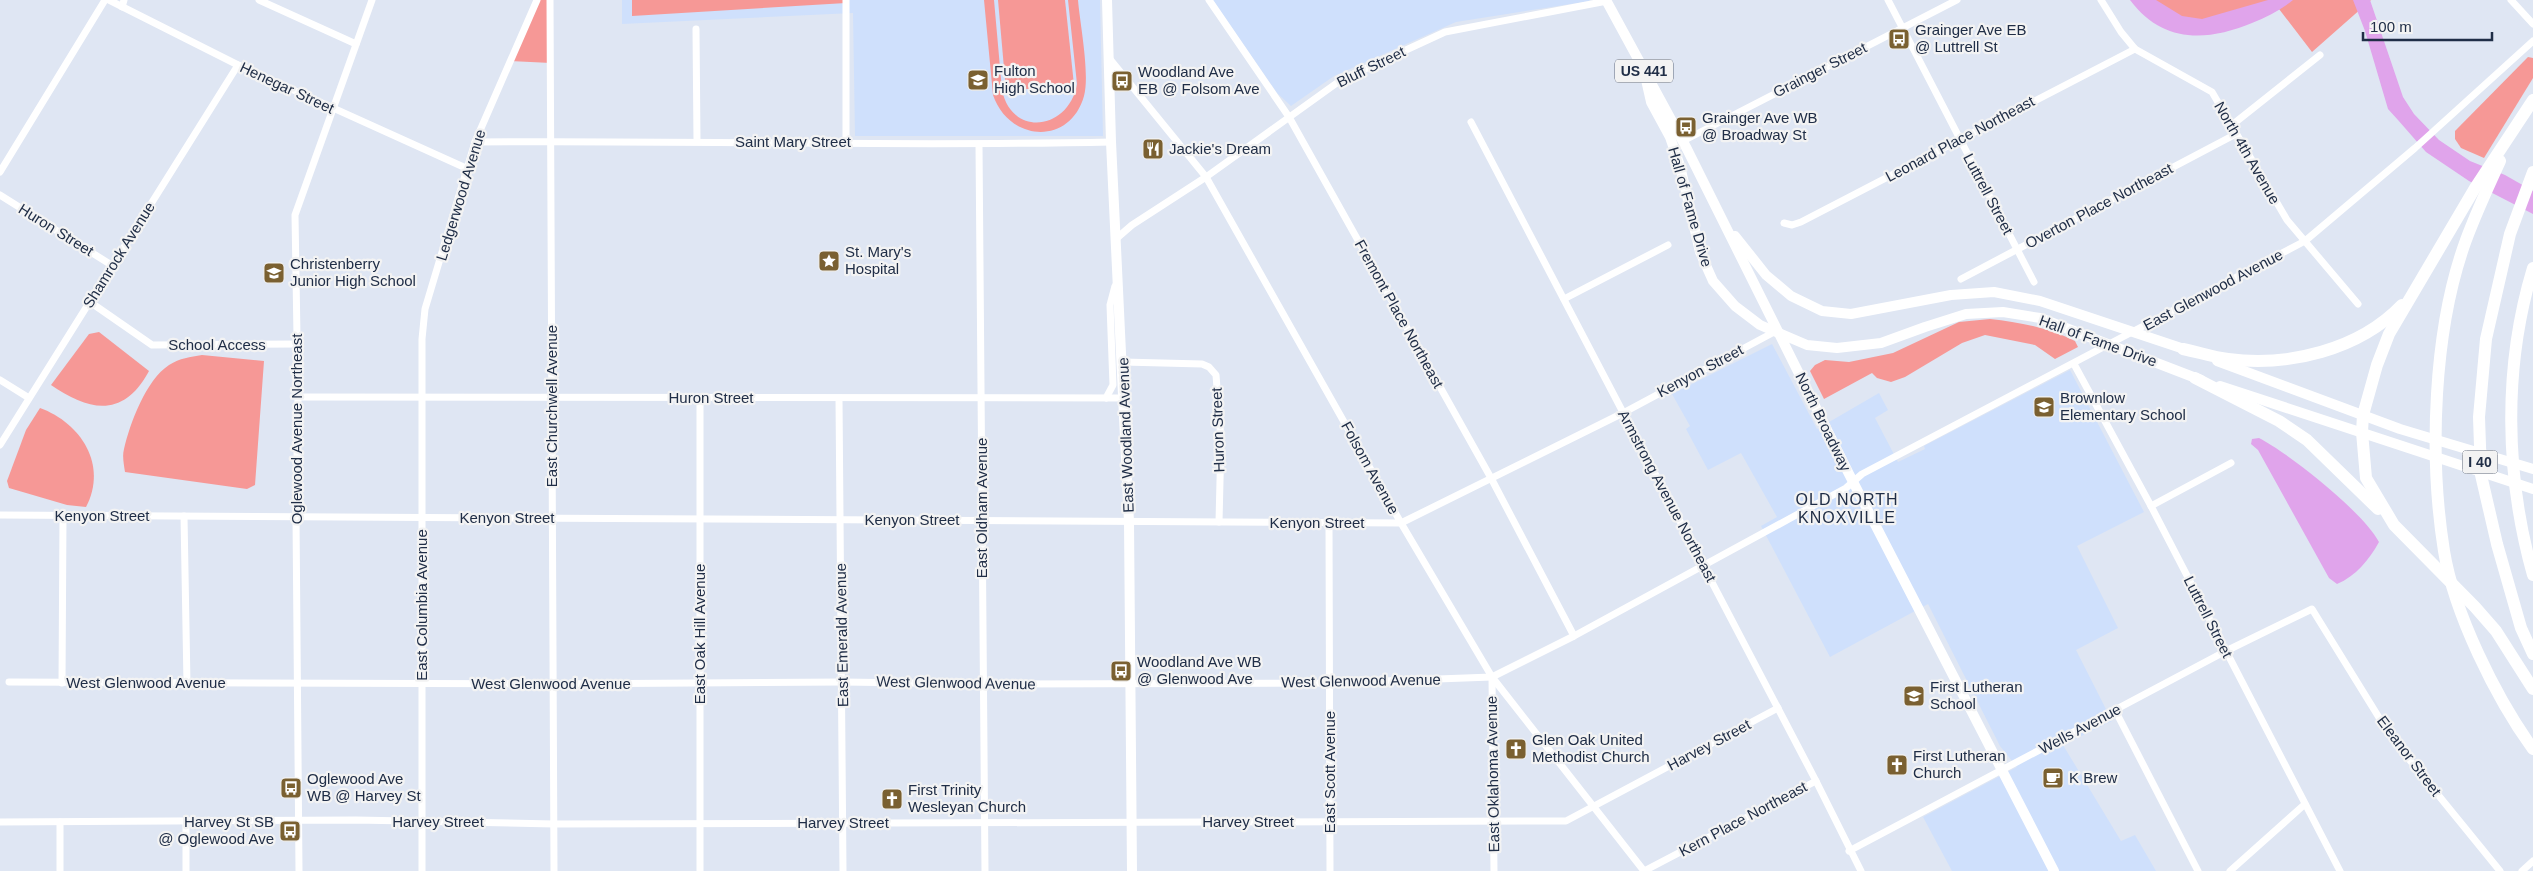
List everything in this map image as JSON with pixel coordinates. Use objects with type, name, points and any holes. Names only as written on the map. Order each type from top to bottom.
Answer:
[{"type":"highway","points":[[2394,526],[2366,478],[2362,432],[2363,415],[2377,365],[2389,334],[2446,235],[2533,100]]},
{"type":"highway","points":[[2519,122],[2465,242],[2443,338],[2436,405],[2436,471],[2444,552],[2460,609],[2486,669],[2533,750]]},
{"type":"highway","name":"I 40","points":[[2533,172],[2510,234],[2486,339],[2479,417],[2481,475],[2497,544],[2521,628],[2533,654]]},
{"type":"highway","name":"I 40","points":[[2531,273],[2513,368],[2510,434],[2520,508],[2533,575]]},
{"type":"highway","points":[[2183,349],[2228,359],[2265,361],[2302,357],[2336,347],[2372,329],[2393,314],[2414,292]]},
{"type":"highway","points":[[2195,378],[2278,421],[2307,440],[2475,607],[2496,631],[2533,689]]},
{"type":"main road","name":"East Woodland Avenue","points":[[1107,0],[1111,142],[1123,362],[1129,522],[1132,871]]},
{"type":"main road","name":"North Broadway","points":[[1607,0],[1683,141],[1853,482],[2003,769],[2054,871]]},
{"type":"main road","name":"Hall of Fame Drive","points":[[1644,71],[1652,102],[1670,137],[1680,166],[1700,252],[1713,281],[1735,306],[1760,325],[1807,345],[1837,348],[1881,344],[1925,326],[1966,314],[2003,312],[2040,318],[2195,378],[2533,489]]},
{"type":"main road","points":[[1683,141],[1690,213]]},
{"type":"main road","name":"Hall of Fame Drive","points":[[1718,213],[1766,275],[1791,296],[1822,311],[1851,314],[1951,295],[1994,292],[2040,301],[2183,349],[2400,429],[2533,469]]},
{"type":"street","points":[[0,172],[105,0]]},
{"type":"street","name":"Henegar Street","points":[[110,0],[123,4],[238,65],[333,110],[468,169]]},
{"type":"street","points":[[259,0],[356,44]]},
{"type":"street","name":"Oglewood Avenue Northeast","points":[[299,871],[296,517],[298,397],[295,215],[372,0]]},
{"type":"street","name":"Ledgerwood Avenue","points":[[422,339],[426,309],[468,169],[474,142],[537,0]]},
{"type":"street","name":"East Churchwell Avenue","points":[[550,0],[554,871]]},
{"type":"street","points":[[846,0],[846,142]]},
{"type":"street","name":"Fremont Place Northeast","points":[[1209,0],[1289,117],[1491,478],[1574,636]]},
{"type":"street","name":"Bluff Street","points":[[1116,238],[1132,225],[1206,177],[1341,80],[1445,32],[1607,0]]},
{"type":"street","name":"Luttrell Street","points":[[1888,0],[2034,282]]},
{"type":"street","name":"Grainger Street","points":[[1683,141],[1957,0]]},
{"type":"street","name":"North 4th Avenue","points":[[2101,0],[2121,32],[2135,49],[2212,92],[2272,198],[2287,220],[2358,304]]},
{"type":"street","points":[[2510,0],[2533,24]]},
{"type":"street","points":[[696,29],[697,141]]},
{"type":"street","name":"East Glenwood Avenue","points":[[1853,482],[1862,474],[2094,354],[2305,241],[2415,148],[2533,42]]},
{"type":"street","name":"Leonard Place Northeast","points":[[1784,223],[1792,225],[1801,222],[2135,49]]},
{"type":"street","points":[[2232,125],[2320,55]]},
{"type":"street","name":"Folsom Avenue","points":[[1109,58],[1206,177],[1401,523],[1492,677],[1644,871]]},
{"type":"street","name":"Shamrock Avenue","points":[[0,445],[238,65]]},
{"type":"street","name":"Armstrong Avenue Northeast","points":[[1471,122],[1778,708],[1816,781],[1849,851],[1861,871]]},
{"type":"street","name":"Overton Place Northeast","points":[[1961,279],[2236,134]]},
{"type":"street","name":"Saint Mary Street","points":[[474,142],[697,141],[979,145],[1111,142]]},
{"type":"street","name":"East Oldham Avenue","points":[[979,145],[986,871]]},
{"type":"street","name":"Huron Street","points":[[0,195],[113,266]]},
{"type":"street","points":[[1564,300],[1668,245]]},
{"type":"street","points":[[1106,398],[1113,385],[1110,305],[1118,276]]},
{"type":"street","name":"School Access","points":[[90,302],[152,345],[297,344]]},
{"type":"street","name":"Kenyon Street","points":[[0,515],[1401,523],[1623,413],[1776,330]]},
{"type":"street","name":"East Columbia Avenue","points":[[422,339],[422,871]]},
{"type":"street","name":"Huron Street","points":[[1123,362],[1202,364],[1209,367],[1216,375],[1222,440],[1218,522]]},
{"type":"street","name":"Luttrell Street","points":[[2074,364],[2151,506],[2340,871]]},
{"type":"street","points":[[0,380],[29,398]]},
{"type":"street","name":"Huron Street","points":[[298,397],[1124,398]]},
{"type":"street","name":"East Oak Hill Avenue","points":[[700,398],[700,871]]},
{"type":"street","name":"East Emerald Avenue","points":[[839,399],[843,682],[843,871]]},
{"type":"street","points":[[2151,506],[2231,463]]},
{"type":"street","name":"West Glenwood Avenue","points":[[9,682],[187,684],[1329,683],[1492,677],[1574,636],[1704,566],[1853,482]]},
{"type":"street","points":[[62,682],[63,516]]},
{"type":"street","points":[[184,516],[187,684]]},
{"type":"street","name":"East Scott Avenue","points":[[1329,523],[1330,871]]},
{"type":"street","name":"Wells Avenue","points":[[1849,851],[2226,651],[2312,609]]},
{"type":"street","name":"Eleanor Street","points":[[2312,609],[2391,738],[2500,871]]},
{"type":"street","name":"East Oklahoma Avenue","points":[[1492,677],[1494,871]]},
{"type":"street","name":"Harvey Street","points":[[0,822],[356,820],[422,823],[700,824],[1566,821],[1778,708]]},
{"type":"street","points":[[2115,710],[2198,871]]},
{"type":"street","name":"Kern Place Northeast","points":[[1644,871],[1816,781]]},
{"type":"street","points":[[2230,871],[2305,804]]},
{"type":"street","points":[[60,822],[60,871]]},
{"type":"street","points":[[186,822],[186,871]]},
{"type":"street","points":[[2522,871],[2533,861]]},
{"type":"shaded area","points":[[537,0],[550,0],[551,63],[510,61]]},
{"type":"shaded area","name":"Fulton High School","points":[[622,0],[1100,0],[1103,136],[855,136],[853,13],[622,24]]},
{"type":"shaded area","points":[[632,0],[846,0],[846,3],[632,16]]},
{"type":"shaded area","points":[[984,0],[994,0],[1002,90],[1008,105],[1017,116],[1028,121],[1040,122],[1052,119],[1063,111],[1072,99],[1077,84],[1068,0],[1078,0],[1086,87],[1077,112],[1066,124],[1053,130],[1039,132],[1025,129],[1012,122],[1001,111],[993,95]]},
{"type":"shaded area","points":[[998,0],[1065,0],[1074,85],[1006,91]]},
{"type":"shaded area","points":[[1213,0],[1590,1],[1456,22],[1334,76],[1291,106],[1277,93]]},
{"type":"shaded area","points":[[2130,0],[2156,0],[2182,16],[2202,19],[2268,0],[2293,0],[2274,13],[2235,29],[2202,35],[2186,35],[2156,24]]},
{"type":"shaded area","points":[[2133,0],[2371,0],[2312,52],[2279,9],[2219,33]]},
{"type":"shaded area","points":[[2353,0],[2370,0],[2403,97],[2414,114],[2439,140],[2470,161],[2505,175],[2533,191],[2533,214],[2469,181],[2426,152],[2388,109],[2365,31]]},
{"type":"shaded area","points":[[2528,57],[2533,58],[2533,78],[2484,158],[2461,148],[2455,139],[2455,131]]},
{"type":"shaded area","points":[[1990,319],[2044,329],[2075,341],[2078,347],[2055,359],[2035,345],[1985,335],[1962,343],[1905,377],[1891,382],[1877,378],[1872,373],[1824,399],[1810,371],[1815,365],[1825,360],[1849,362],[1893,353],[1959,322]]},
{"type":"shaded area","points":[[99,332],[149,371],[139,386],[128,397],[117,403],[104,406],[79,401],[51,385],[89,334]]},
{"type":"shaded area","points":[[1772,344],[1817,429],[1879,393],[1888,410],[1875,418],[1898,462],[1925,449],[1924,446],[2070,370],[2144,512],[2077,546],[2118,628],[2076,650],[2112,721],[2063,745],[2121,841],[2135,835],[2156,871],[1952,871],[1923,817],[2017,767],[2000,746],[1928,604],[1830,657],[1761,526],[1777,517],[1741,453],[1708,470],[1686,429],[1690,426],[1672,394]]},
{"type":"shaded area","points":[[202,355],[264,361],[255,485],[247,489],[125,472],[124,449],[135,415],[146,391],[169,365],[185,358]]},
{"type":"shaded area","points":[[40,408],[68,424],[87,447],[92,461],[94,476],[92,491],[86,507],[67,505],[9,488],[7,481],[26,430]]},
{"type":"shaded area","points":[[2259,438],[2289,457],[2325,485],[2358,515],[2379,542],[2361,567],[2344,581],[2337,584],[2329,578],[2258,450],[2251,444],[2252,439]]},
{"type":"place","name":"Grainger Ave EB @ Luttrell St","points":[[1899,39]]},
{"type":"place","name":"Fulton High School","points":[[978,80]]},
{"type":"place","name":"Woodland Ave EB @ Folsom Ave","points":[[1122,81]]},
{"type":"place","name":"Grainger Ave WB @ Broadway St","points":[[1686,127]]},
{"type":"place","name":"Jackie's Dream","points":[[1153,149]]},
{"type":"place","name":"St. Mary's Hospital","points":[[829,261]]},
{"type":"place","name":"Christenberry Junior High School","points":[[274,273]]},
{"type":"place","name":"Brownlow Elementary School","points":[[2044,407]]},
{"type":"place","name":"Woodland Ave WB @ Glenwood Ave","points":[[1121,671]]},
{"type":"place","name":"First Lutheran School","points":[[1914,696]]},
{"type":"place","name":"Glen Oak United Methodist Church","points":[[1516,749]]},
{"type":"place","name":"First Lutheran Church","points":[[1897,765]]},
{"type":"place","name":"K Brew","points":[[2053,778]]},
{"type":"place","name":"Oglewood Ave WB @ Harvey St","points":[[291,788]]},
{"type":"place","name":"First Trinity Wesleyan Church","points":[[892,799]]},
{"type":"place","name":"Harvey St SB @ Oglewood Ave","points":[[290,831]]},
{"type":"district","name":"OLD NORTH KNOXVILLE","points":[[1847,508]]}]
